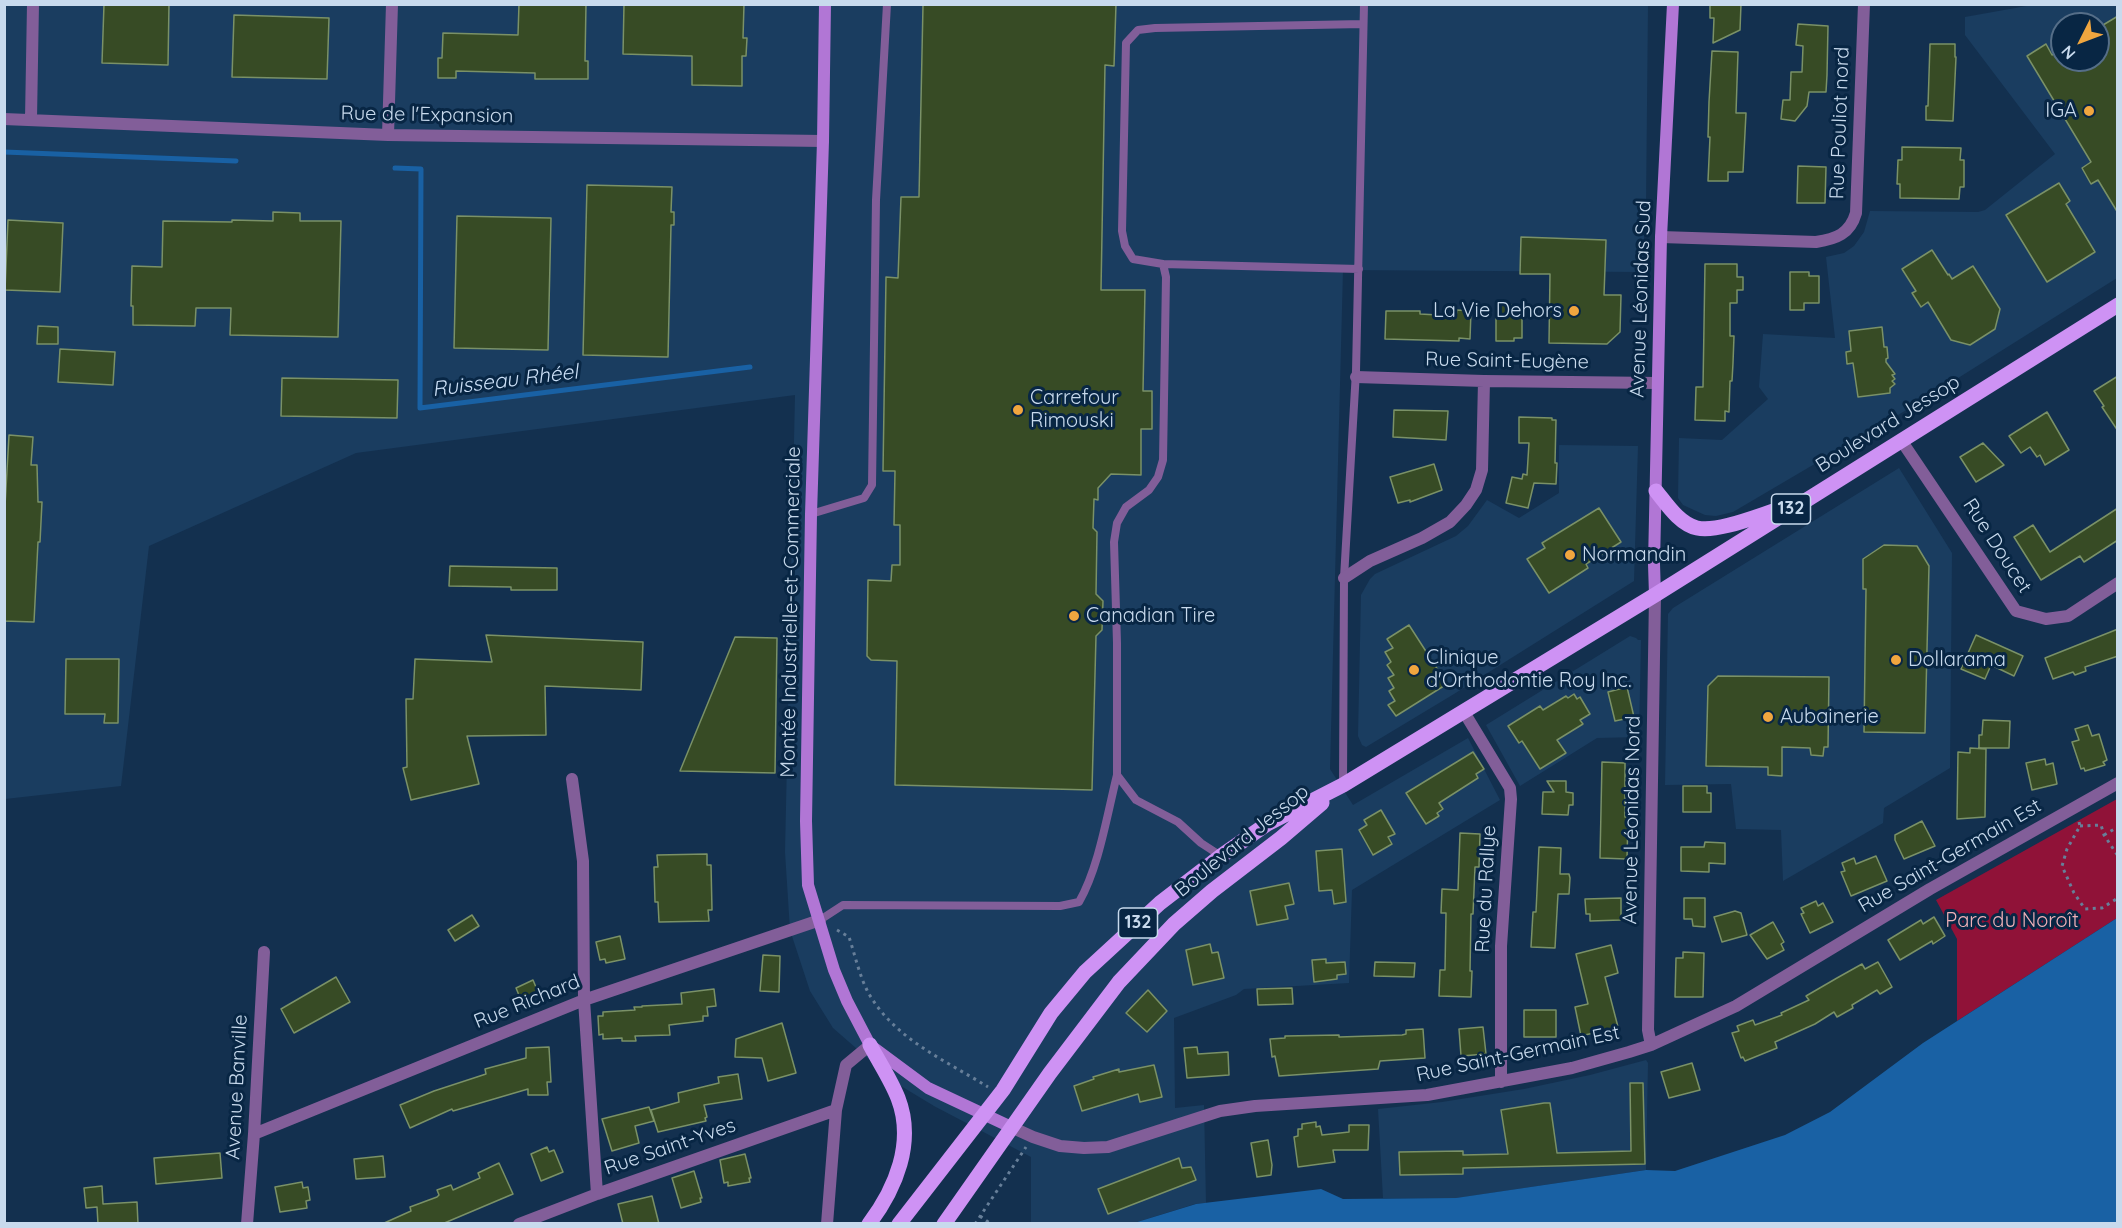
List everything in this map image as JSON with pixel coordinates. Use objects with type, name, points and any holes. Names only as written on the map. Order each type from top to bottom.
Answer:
[{"type":"main road","name":"Montée Industrielle-et-Commerciale","points":[[825,4],[811,514],[806,821],[808,885],[846,1001],[870,1045],[928,1088],[1011,1127]]},
{"type":"main road","name":"Avenue Léonidas Sud","points":[[1655,595],[1661,237],[1673,4]]},
{"type":"main road","name":"Boulevard Jessop","points":[[983,1115],[1003,1090],[1051,1013],[1085,972],[1160,903],[1221,856],[1266,824],[1343,785],[1655,595],[2118,305]]},
{"type":"main road","points":[[1656,491],[1678,517],[1696,528],[1721,527],[1803,502]]},
{"type":"main road","name":"Boulevard Jessop","points":[[1011,1127],[1119,982],[1174,924],[1343,785]]},
{"type":"main road","points":[[869,1224],[882,1206],[899,1173],[904,1148],[903,1115],[898,1098],[870,1045]]},
{"type":"main road","name":"132","points":[[899,1224],[983,1115]]},
{"type":"main road","name":"132","points":[[944,1224],[1011,1127]]},
{"type":"street","points":[[31,119],[33,4]]},
{"type":"street","points":[[388,135],[392,4]]},
{"type":"street","name":"Rue Pouliot nord","points":[[1661,237],[1816,242],[1834,240],[1845,233],[1853,223],[1856,213],[1864,4]]},
{"type":"street","name":"Rue de l'Expansion","points":[[4,119],[388,135],[823,141]]},
{"type":"street","name":"Rue Saint-Eugène","points":[[1356,377],[1657,383]]},
{"type":"street","points":[[1344,578],[1370,561],[1422,538],[1450,522],[1466,505],[1476,490],[1482,470],[1484,381]]},
{"type":"street","name":"Rue Doucet","points":[[1901,440],[2016,610],[2046,619],[2068,616],[2118,583]]},
{"type":"street","name":"Avenue Léonidas Nord","points":[[1652,1045],[1648,1030],[1655,595]]},
{"type":"street","name":"Rue du Rallye","points":[[1464,712],[1510,788],[1501,946],[1501,1082]]},
{"type":"street","points":[[572,779],[583,861],[584,1000],[597,1194]]},
{"type":"street","name":"Rue Saint-Germain Est","points":[[1011,1127],[1060,1146],[1108,1147],[1220,1111],[1255,1106],[1426,1095],[1572,1068],[1652,1045],[1736,1006],[1930,889],[2118,783]]},
{"type":"street","name":"Rue Richard","points":[[254,1134],[584,1000],[820,920]]},
{"type":"street","name":"Avenue Banville","points":[[247,1224],[264,952]]},
{"type":"street","points":[[827,1224],[836,1110],[846,1065],[870,1045]]},
{"type":"street","name":"Rue Saint-Yves","points":[[519,1224],[597,1194],[836,1110]]},
{"type":"lane","points":[[811,514],[864,498],[872,485],[876,200],[887,4]]},
{"type":"lane","points":[[1343,785],[1344,578],[1356,377],[1364,4]]},
{"type":"lane","points":[[1359,269],[1163,264],[1133,259],[1125,246],[1122,231],[1126,43],[1138,30],[1363,24]]},
{"type":"lane","points":[[820,920],[843,904],[1060,906],[1079,902],[1086,890],[1117,776],[1114,542],[1117,523],[1126,507],[1149,490],[1158,477],[1163,460],[1166,277],[1163,264]]},
{"type":"lane","points":[[1117,776],[1136,800],[1178,822],[1201,843],[1221,856]]},
{"type":"path","points":[[2073,807],[2080,826],[2067,849],[2062,866],[2074,893],[2085,909],[2103,908],[2118,898]]},
{"type":"path","points":[[2080,826],[2101,825],[2104,835],[2118,856]]},
{"type":"path","points":[[2104,835],[2118,827]]},
{"type":"path","points":[[820,920],[849,937],[868,992],[888,1022],[919,1046],[961,1070]]},
{"type":"path","points":[[975,1224],[1018,1161]]},
{"type":"path","points":[[980,1216],[991,1224]]},
{"type":"shaded area","points":[[4,5],[1648,5],[1646,206],[1642,272],[1343,270],[1330,769],[1353,805],[1468,738],[1500,800],[1352,890],[1349,983],[1244,989],[1236,995],[1174,1018],[1175,1108],[1204,1105],[1206,1203],[1195,1204],[1134,1223],[1031,1223],[1031,1157],[934,1106],[896,1083],[833,1028],[810,991],[790,930],[785,852],[795,395],[356,453],[149,546],[121,786],[5,799]]},
{"type":"shaded area","points":[[2032,5],[2117,5],[2117,278],[1920,402],[1733,512],[1716,516],[1705,515],[1683,505],[1678,498],[1679,438],[1722,440],[1768,399],[1759,387],[1763,334],[1835,338],[1826,257],[1844,253],[1854,246],[1864,232],[1870,211],[1978,212],[1985,210],[2055,154],[1965,35],[1965,17]]},
{"type":"shaded area","points":[[1559,445],[1638,446],[1634,581],[1454,694],[1366,747],[1362,745],[1358,736],[1361,595],[1370,579],[1375,574],[1456,536],[1468,526],[1487,500],[1519,518],[1559,493]]},
{"type":"shaded area","points":[[1899,468],[1952,553],[1950,768],[1884,808],[1883,823],[1783,881],[1781,830],[1736,829],[1731,784],[1665,785],[1668,614],[1673,608]]},
{"type":"shaded area","points":[[1630,636],[1641,640],[1639,737],[1597,738],[1520,786],[1486,725]]},
{"type":"shaded area","points":[[1646,1060],[1648,1063],[1646,1170],[1457,1198],[1383,1198],[1378,1109],[1524,1089]]},
{"type":"green space","name":"Parc du Noroît","points":[[2117,799],[2117,918],[1957,1021],[1957,939],[1936,900]]},
{"type":"water","points":[[2117,918],[2117,1223],[1134,1223],[1196,1204],[1321,1189],[1343,1199],[1456,1198],[1646,1170],[1675,1171],[1785,1135],[1830,1112],[1923,1043]]},
{"type":"building","points":[[104,4],[169,4],[168,65],[102,63]]},
{"type":"building","points":[[519,4],[586,4],[585,61],[588,61],[588,79],[535,79],[535,73],[456,71],[456,78],[438,78],[438,58],[442,58],[443,33],[518,35]]},
{"type":"building","points":[[624,4],[744,4],[743,38],[747,38],[746,56],[742,56],[742,86],[692,85],[692,56],[623,54]]},
{"type":"building","name":"Carrefour Rimouski","points":[[1116,4],[1114,66],[1105,65],[1101,290],[1145,290],[1143,391],[1152,391],[1152,429],[1141,429],[1141,475],[1111,474],[1098,488],[1098,500],[1094,499],[1093,528],[1097,532],[1096,594],[1103,601],[1102,630],[1096,636],[1092,790],[895,785],[897,661],[871,660],[867,656],[868,580],[891,581],[892,565],[900,565],[900,525],[894,525],[895,471],[883,471],[886,277],[898,278],[901,197],[919,197],[923,5]]},
{"type":"building","points":[[1710,4],[1741,4],[1740,30],[1713,43],[1714,18],[1710,18]]},
{"type":"building","points":[[234,15],[329,18],[327,79],[232,77]]},
{"type":"building","name":"IGA","points":[[2118,16],[2118,213],[2098,180],[2091,184],[2082,168],[2091,162],[2027,56],[2046,44],[2050,51],[2050,72],[2110,72],[2110,21]]},
{"type":"building","points":[[1798,24],[1828,26],[1827,75],[1826,92],[1809,92],[1807,106],[1795,121],[1781,119],[1783,100],[1790,100],[1791,72],[1802,72],[1803,46],[1796,45]]},
{"type":"building","points":[[1930,44],[1955,44],[1953,121],[1926,120]]},
{"type":"building","points":[[1712,51],[1738,52],[1736,113],[1746,113],[1743,172],[1728,172],[1728,181],[1708,181]]},
{"type":"building","points":[[1902,147],[1961,148],[1960,160],[1964,160],[1964,187],[1960,187],[1959,199],[1900,198],[1900,184],[1897,184],[1898,160],[1902,160]]},
{"type":"building","points":[[1798,166],[1826,167],[1825,203],[1797,203]]},
{"type":"building","points":[[2059,183],[2070,201],[2066,204],[2095,252],[2047,282],[2006,215]]},
{"type":"building","points":[[587,185],[672,187],[671,212],[674,212],[674,225],[671,225],[668,357],[583,355]]},
{"type":"building","points":[[273,212],[300,213],[300,221],[341,221],[338,337],[230,335],[231,308],[196,308],[195,326],[133,325],[132,266],[162,267],[163,221],[273,221]]},
{"type":"building","points":[[457,216],[551,218],[548,350],[454,348]]},
{"type":"building","points":[[8,220],[63,223],[60,292],[5,290]]},
{"type":"building","points":[[1521,237],[1606,240],[1604,295],[1621,295],[1620,332],[1607,344],[1549,343],[1550,274],[1520,274]]},
{"type":"building","points":[[1932,250],[1952,279],[1973,266],[2000,309],[1995,329],[1970,345],[1951,340],[1928,302],[1921,307],[1912,293],[1916,291],[1902,269]]},
{"type":"building","points":[[1705,264],[1737,264],[1737,277],[1743,277],[1743,290],[1737,290],[1737,303],[1730,303],[1730,336],[1734,336],[1733,363],[1729,412],[1725,411],[1725,421],[1695,420],[1696,387],[1703,387]]},
{"type":"building","points":[[1790,272],[1809,272],[1809,276],[1819,276],[1819,303],[1804,303],[1804,310],[1790,310]]},
{"type":"building","points":[[1496,305],[1515,305],[1518,314],[1522,314],[1522,338],[1514,338],[1514,341],[1496,341]]},
{"type":"building","points":[[1457,310],[1471,311],[1470,339],[1459,338],[1459,341],[1385,339],[1386,311],[1420,311],[1420,314],[1456,316]]},
{"type":"building","points":[[38,326],[58,327],[58,344],[37,344]]},
{"type":"building","points":[[1882,327],[1884,347],[1887,347],[1886,362],[1895,374],[1892,375],[1895,379],[1892,381],[1895,384],[1890,388],[1890,393],[1858,397],[1853,363],[1847,364],[1846,352],[1851,351],[1849,331]]},
{"type":"building","points":[[60,349],[115,352],[113,385],[58,382]]},
{"type":"building","points":[[2118,376],[2118,431],[2094,391]]},
{"type":"building","points":[[282,378],[398,380],[397,418],[281,416]]},
{"type":"building","points":[[1394,410],[1448,411],[1446,440],[1393,437]]},
{"type":"building","points":[[2047,412],[2069,450],[2045,465],[2040,455],[2037,457],[2030,447],[2021,453],[2009,436]]},
{"type":"building","points":[[1519,417],[1556,420],[1556,484],[1534,483],[1528,508],[1506,503],[1512,477],[1522,479],[1523,474],[1527,475],[1529,443],[1519,443]]},
{"type":"building","points":[[9,435],[33,437],[31,465],[37,465],[38,502],[42,502],[34,622],[4,621],[4,524]]},
{"type":"building","points":[[1983,443],[2004,465],[1976,482],[1960,457]]},
{"type":"building","points":[[1434,464],[1442,490],[1410,502],[1410,500],[1398,503],[1390,477]]},
{"type":"building","points":[[1599,508],[1621,542],[1586,564],[1588,568],[1549,593],[1527,559],[1545,548],[1542,543]]},
{"type":"building","points":[[2118,508],[2118,540],[2084,562],[2080,556],[2041,580],[2014,537],[2033,525],[2050,552]]},
{"type":"building","name":"Dollarama","points":[[1884,545],[1917,546],[1929,566],[1925,733],[1864,732],[1866,589],[1863,589],[1863,559]]},
{"type":"building","points":[[450,566],[557,568],[557,590],[449,586]]},
{"type":"building","name":"Clinique d'Orthodontie Roy Inc.","points":[[1409,625],[1447,684],[1396,716],[1388,705],[1395,701],[1389,691],[1394,688],[1388,678],[1394,675],[1387,665],[1391,662],[1385,652],[1393,648],[1387,639]]},
{"type":"building","points":[[2118,629],[2118,656],[2085,667],[2086,671],[2075,675],[2073,672],[2053,679],[2045,658]]},
{"type":"building","points":[[486,635],[643,642],[641,690],[545,686],[546,735],[467,736],[479,784],[411,800],[403,768],[407,767],[406,699],[413,699],[415,659],[492,662]]},
{"type":"building","points":[[1976,635],[2023,656],[2014,676],[1991,665],[1985,679],[1961,669]]},
{"type":"building","points":[[735,637],[777,638],[775,773],[680,771]]},
{"type":"building","points":[[66,659],[119,659],[118,723],[104,723],[105,714],[65,714]]},
{"type":"building","name":"Aubainerie","points":[[1718,676],[1829,677],[1828,747],[1824,747],[1823,756],[1811,755],[1810,748],[1782,747],[1782,776],[1768,775],[1768,767],[1706,766],[1708,686]]},
{"type":"building","points":[[1627,687],[1634,717],[1615,721],[1608,692]]},
{"type":"building","points":[[1574,694],[1577,699],[1580,697],[1590,714],[1580,720],[1583,724],[1557,740],[1566,753],[1540,769],[1522,741],[1519,743],[1508,726],[1540,706],[1543,710],[1566,696],[1568,698]]},
{"type":"building","points":[[1983,720],[2010,721],[2009,748],[1979,748],[1979,735],[1982,735]]},
{"type":"building","points":[[2088,725],[2092,736],[2099,734],[2107,760],[2103,762],[2105,765],[2085,771],[2084,768],[2081,769],[2072,742],[2079,740],[2075,729]]},
{"type":"building","points":[[1970,748],[1986,749],[1985,817],[1957,819],[1958,752],[1970,753]]},
{"type":"building","points":[[1473,752],[1484,769],[1476,774],[1478,778],[1439,803],[1443,809],[1437,813],[1439,816],[1426,824],[1406,793]]},
{"type":"building","points":[[2045,759],[2046,765],[2053,763],[2057,784],[2032,790],[2026,763]]},
{"type":"building","points":[[1602,762],[1625,763],[1625,817],[1628,817],[1627,859],[1600,858]]},
{"type":"building","points":[[1547,781],[1566,781],[1566,792],[1573,793],[1573,805],[1569,805],[1568,815],[1542,814],[1543,792],[1554,792]]},
{"type":"building","points":[[1683,786],[1707,786],[1707,793],[1711,793],[1711,812],[1683,812]]},
{"type":"building","points":[[1381,810],[1395,834],[1388,837],[1392,844],[1373,855],[1359,830],[1367,825],[1364,820]]},
{"type":"building","points":[[1922,821],[1935,846],[1904,859],[1895,835]]},
{"type":"building","points":[[1460,833],[1480,834],[1479,867],[1475,867],[1473,914],[1471,914],[1471,997],[1439,996],[1440,970],[1445,970],[1446,913],[1441,913],[1442,889],[1458,890]]},
{"type":"building","points":[[1705,842],[1725,843],[1725,864],[1709,863],[1709,872],[1681,871],[1681,847],[1704,847]]},
{"type":"building","points":[[1539,847],[1561,848],[1560,874],[1569,874],[1570,878],[1569,894],[1558,894],[1555,948],[1531,947],[1533,912],[1536,912]]},
{"type":"building","points":[[1342,849],[1346,902],[1334,904],[1332,890],[1319,891],[1316,851]]},
{"type":"building","points":[[707,854],[707,865],[711,865],[712,910],[708,910],[709,921],[659,922],[658,902],[655,902],[654,867],[658,867],[657,855]]},
{"type":"building","points":[[1876,856],[1887,881],[1851,896],[1841,872],[1845,871],[1842,863],[1854,858],[1856,864]]},
{"type":"building","points":[[1289,883],[1294,904],[1285,906],[1288,919],[1257,925],[1250,891]]},
{"type":"building","points":[[1621,898],[1621,920],[1590,921],[1590,914],[1586,914],[1585,899]]},
{"type":"building","points":[[1684,898],[1705,898],[1705,927],[1693,926],[1692,919],[1684,919]]},
{"type":"building","points":[[1816,901],[1818,906],[1823,903],[1833,922],[1810,933],[1801,914],[1804,913],[1801,908]]},
{"type":"building","points":[[1735,911],[1741,913],[1747,935],[1722,942],[1714,917]]},
{"type":"building","points":[[472,915],[479,926],[455,941],[448,930]]},
{"type":"building","points":[[1934,917],[1945,936],[1900,960],[1888,940],[1921,920],[1923,924]]},
{"type":"building","points":[[1773,922],[1784,942],[1781,944],[1784,950],[1767,959],[1750,935]]},
{"type":"building","points":[[620,936],[625,959],[606,963],[605,959],[600,960],[596,942]]},
{"type":"building","points":[[1210,944],[1212,953],[1218,952],[1224,978],[1193,985],[1186,950]]},
{"type":"building","points":[[1611,945],[1618,973],[1605,977],[1618,1027],[1581,1036],[1575,1007],[1588,1004],[1576,954]]},
{"type":"building","points":[[1683,952],[1704,953],[1703,997],[1675,997],[1676,958],[1683,958]]},
{"type":"building","points":[[763,955],[780,956],[779,992],[760,991]]},
{"type":"building","points":[[1326,959],[1326,963],[1345,962],[1346,974],[1337,975],[1337,979],[1314,982],[1312,960]]},
{"type":"building","points":[[1375,962],[1415,963],[1414,977],[1374,976]]},
{"type":"building","points":[[1878,962],[1892,987],[1880,994],[1877,990],[1837,1017],[1834,1012],[1815,1024],[1775,1042],[1777,1048],[1745,1061],[1743,1057],[1741,1058],[1732,1033],[1739,1031],[1737,1026],[1753,1020],[1755,1025],[1782,1015],[1781,1013],[1809,1000],[1806,996],[1862,964],[1865,969]]},
{"type":"building","points":[[336,977],[350,1002],[294,1033],[281,1009]]},
{"type":"building","points":[[533,980],[538,992],[521,1000],[516,988]]},
{"type":"building","points":[[1292,988],[1293,1004],[1258,1005],[1257,989]]},
{"type":"building","points":[[714,989],[716,1006],[707,1007],[708,1016],[703,1016],[703,1021],[669,1025],[670,1035],[635,1036],[636,1041],[622,1041],[622,1038],[603,1039],[603,1034],[599,1035],[598,1016],[603,1016],[603,1012],[635,1010],[634,1007],[642,1006],[682,1004],[681,993]]},
{"type":"building","points":[[1148,990],[1167,1011],[1147,1032],[1126,1013]]},
{"type":"building","points":[[1524,1010],[1556,1010],[1556,1037],[1524,1037]]},
{"type":"building","points":[[782,1023],[796,1073],[768,1081],[762,1058],[735,1057],[736,1039]]},
{"type":"building","points":[[1483,1027],[1486,1054],[1461,1056],[1459,1029]]},
{"type":"building","points":[[1423,1029],[1425,1058],[1380,1061],[1378,1069],[1279,1076],[1275,1056],[1272,1057],[1270,1039],[1285,1038],[1285,1036],[1402,1035],[1406,1034],[1406,1030]]},
{"type":"building","points":[[549,1047],[551,1082],[547,1082],[548,1095],[528,1095],[528,1089],[453,1111],[452,1109],[410,1128],[400,1105],[486,1074],[485,1069],[526,1058],[526,1048]]},
{"type":"building","points":[[1197,1047],[1198,1054],[1228,1052],[1229,1075],[1187,1078],[1184,1048]]},
{"type":"building","points":[[1692,1063],[1700,1090],[1669,1098],[1661,1072]]},
{"type":"building","points":[[1154,1065],[1162,1097],[1140,1102],[1138,1094],[1082,1111],[1074,1086],[1119,1069],[1119,1072]]},
{"type":"building","points":[[738,1074],[742,1099],[704,1105],[706,1121],[658,1132],[651,1110],[679,1102],[678,1093],[719,1083],[718,1077]]},
{"type":"building","points":[[1630,1083],[1643,1083],[1645,1164],[1463,1168],[1463,1174],[1400,1175],[1399,1152],[1463,1151],[1463,1155],[1508,1154],[1501,1110],[1544,1103],[1550,1103],[1557,1153],[1631,1151]]},
{"type":"building","points":[[649,1107],[654,1121],[635,1126],[639,1143],[612,1151],[602,1119]]},
{"type":"building","points":[[1316,1122],[1316,1127],[1320,1126],[1322,1135],[1349,1132],[1349,1125],[1369,1125],[1368,1150],[1333,1150],[1335,1162],[1298,1167],[1294,1137],[1298,1136],[1298,1129],[1302,1129],[1302,1124]]},
{"type":"building","points":[[1268,1140],[1272,1165],[1271,1175],[1257,1177],[1251,1143]]},
{"type":"building","points":[[547,1147],[549,1152],[554,1150],[563,1172],[541,1181],[531,1154]]},
{"type":"building","points":[[220,1153],[222,1178],[156,1184],[154,1158]]},
{"type":"building","points":[[745,1154],[750,1182],[728,1186],[728,1182],[724,1183],[720,1160]]},
{"type":"building","points":[[383,1156],[385,1177],[356,1179],[354,1159]]},
{"type":"building","points":[[1179,1158],[1182,1168],[1191,1167],[1196,1180],[1108,1214],[1098,1189]]},
{"type":"building","points":[[499,1163],[513,1194],[442,1224],[382,1224],[411,1211],[410,1207],[437,1197],[439,1195],[437,1190],[451,1185],[453,1190],[480,1178],[478,1173]]},
{"type":"building","points":[[694,1171],[702,1198],[700,1198],[701,1202],[681,1208],[672,1178]]},
{"type":"building","points":[[302,1182],[303,1188],[308,1187],[310,1200],[306,1201],[307,1208],[280,1212],[275,1187]]},
{"type":"building","points":[[102,1186],[103,1204],[137,1202],[138,1224],[98,1224],[97,1207],[86,1208],[84,1188]]},
{"type":"building","points":[[652,1196],[659,1224],[623,1224],[618,1204]]},
{"type":"waterway","name":"Ruisseau Rhéel","points":[[4,152],[236,161]]},
{"type":"waterway","name":"Ruisseau Rhéel","points":[[395,168],[421,169],[420,408],[750,367]]},
{"type":"place","name":"IGA","points":[[2089,111]]},
{"type":"place","name":"La Vie Dehors","points":[[1574,311]]},
{"type":"place","name":"Carrefour Rimouski","points":[[1018,410]]},
{"type":"place","name":"Normandin","points":[[1570,555]]},
{"type":"place","name":"Canadian Tire","points":[[1074,616]]},
{"type":"place","name":"Dollarama","points":[[1896,660]]},
{"type":"place","name":"Clinique d'Orthodontie Roy Inc.","points":[[1414,670]]},
{"type":"place","name":"Aubainerie","points":[[1768,717]]}]
